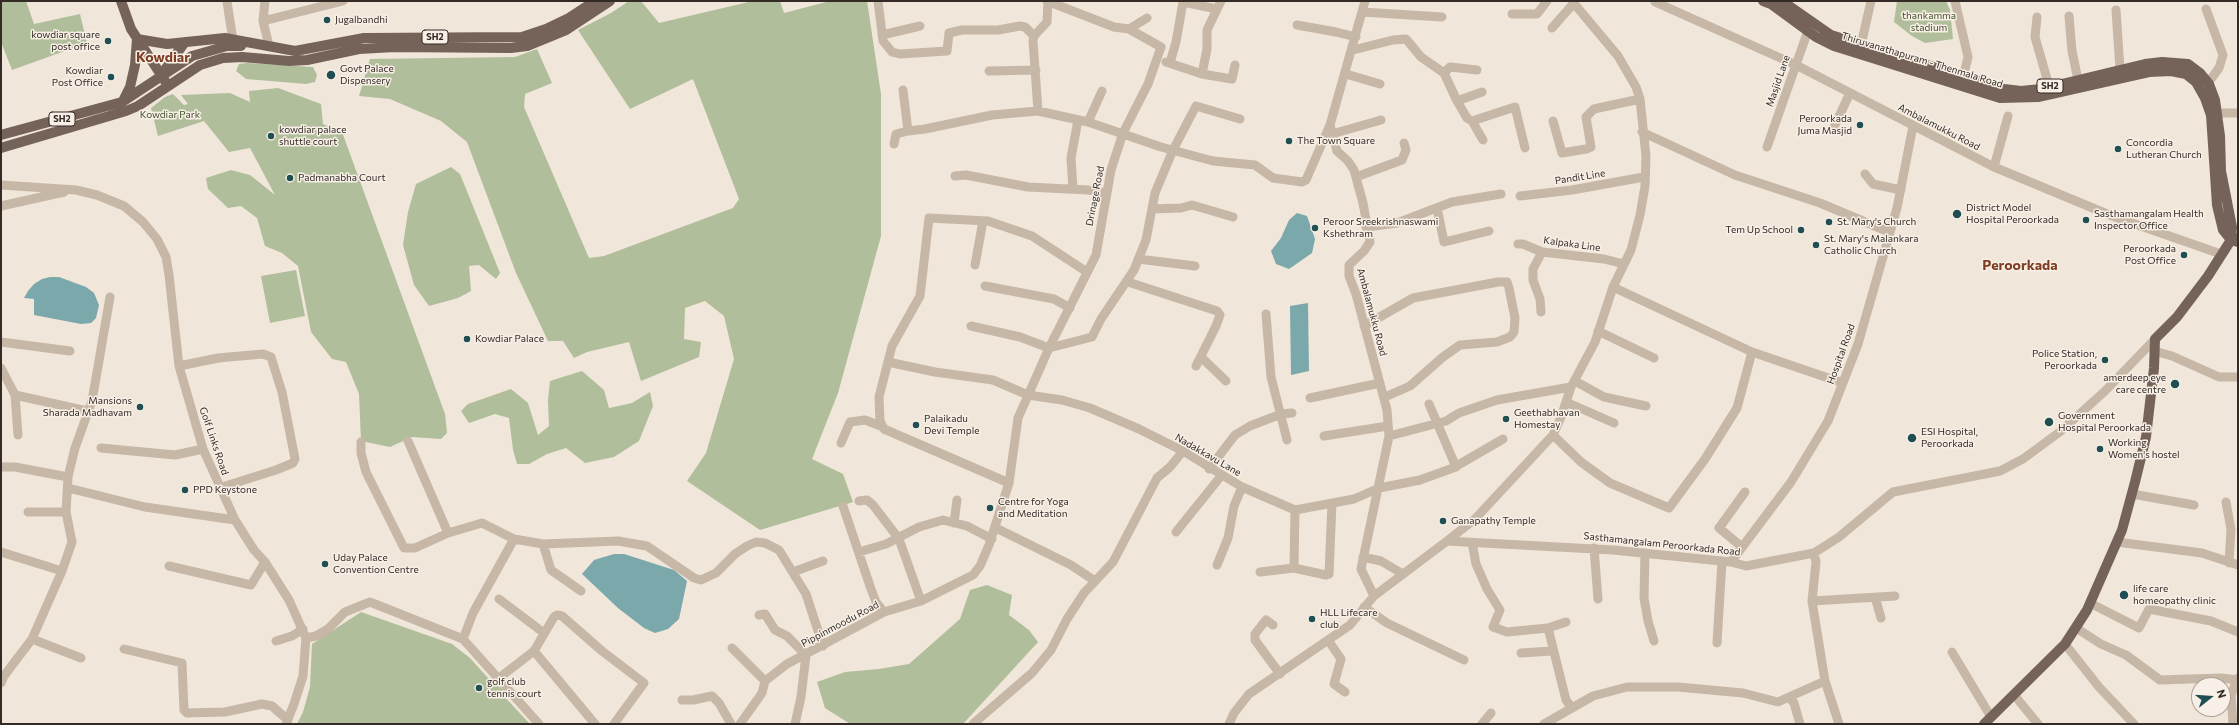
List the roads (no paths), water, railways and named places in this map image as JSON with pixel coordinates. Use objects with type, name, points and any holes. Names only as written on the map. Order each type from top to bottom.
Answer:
[{"type":"main road","points":[[121,1],[137,39],[161,76],[169,84]]},
{"type":"main road","name":"SH2","points":[[1,135],[122,102],[192,56],[227,46],[269,46],[295,51],[364,38],[522,37],[563,21],[594,1]]},
{"type":"main road","points":[[1,148],[126,111],[138,106],[169,84],[200,65],[223,58],[242,57],[289,61],[307,60],[359,49],[396,47],[511,48],[527,46],[566,30],[610,1]]},
{"type":"main road","name":"Thiruvanathapuram - Thenmala Road","points":[[1763,1],[1809,26],[1834,46],[1962,82],[2000,98],[2016,99],[2038,97],[2110,77],[2171,71],[2186,74],[2196,82],[2205,98],[2211,115],[2216,137],[2217,205],[2223,230],[2236,239]]},
{"type":"main road","name":"SH2","points":[[1782,1],[1809,26],[1830,35],[1962,82],[2004,89],[2021,91],[2078,80],[2110,77],[2120,69],[2145,64],[2177,62],[2188,64],[2200,73],[2208,83],[2215,100],[2218,113],[2216,137],[2221,171],[2229,200],[2238,214]]},
{"type":"main road","points":[[137,39],[156,43],[185,42],[215,38],[269,46]]},
{"type":"main road","points":[[122,102],[130,87],[135,65],[137,39]]},
{"type":"main road","name":"SH2","points":[[161,76],[185,42]]},
{"type":"main road","points":[[2229,200],[2232,227],[2236,239]]},
{"type":"main road","name":"Sasthamangalam Peroorkada Road","points":[[2155,339],[2177,317],[2208,276],[2221,254],[2236,239]]},
{"type":"main road","points":[[1988,721],[2015,696],[2065,644],[2090,603],[2117,542],[2132,494],[2146,437],[2155,339]]},
{"type":"street","points":[[265,1],[263,21],[269,46]]},
{"type":"street","points":[[263,21],[343,1]]},
{"type":"street","points":[[878,1],[882,35],[887,49],[900,54],[947,51],[949,33],[962,30],[998,30],[1020,26],[1025,27],[1034,36],[1038,111]]},
{"type":"street","points":[[1034,36],[1047,22],[1048,1],[1114,27],[1129,29],[1147,18]]},
{"type":"street","name":"Ambalamukku Road","points":[[1365,1],[1353,50],[1330,125],[1337,151],[1348,161],[1356,177],[1364,203],[1366,227],[1370,242],[1364,251],[1349,265],[1349,276],[1356,294],[1385,397],[1389,436],[1361,569],[1374,596]]},
{"type":"street","points":[[1512,14],[1537,14],[1547,1]]},
{"type":"street","points":[[1861,45],[1871,1]]},
{"type":"street","points":[[1955,1],[1968,57],[1962,82]]},
{"type":"street","points":[[227,2],[233,40]]},
{"type":"street","points":[[1170,63],[1176,42],[1183,2],[1219,5],[1207,30],[1207,49],[1202,74]]},
{"type":"street","points":[[1229,724],[1234,713],[1249,694],[1350,625],[1374,596],[1474,519],[1553,435],[1573,384],[1598,331],[1613,287],[1631,250],[1640,215],[1645,186],[1644,177],[1646,156],[1642,132],[1640,99],[1632,78],[1618,56],[1573,2],[1552,28]]},
{"type":"street","name":"Ambalamukku Road","points":[[1655,2],[1796,65],[1994,167],[2112,216],[2221,254]]},
{"type":"street","points":[[2206,9],[2223,55],[2219,68],[2208,83]]},
{"type":"street","points":[[2116,10],[2120,69]]},
{"type":"street","points":[[1362,12],[1442,17]]},
{"type":"street","points":[[2069,16],[2072,51],[2078,80]]},
{"type":"street","points":[[2037,17],[2034,37],[2049,86]]},
{"type":"street","points":[[1297,25],[1356,37]]},
{"type":"street","points":[[882,35],[920,26]]},
{"type":"street","name":"Masjid Lane","points":[[1767,147],[1809,26]]},
{"type":"street","name":"Drinage Road","points":[[1028,395],[1048,348],[1070,308],[1096,255],[1106,195],[1123,133],[1148,84],[1157,59],[1160,47],[1129,29]]},
{"type":"street","points":[[1353,50],[1393,40],[1406,39],[1422,57],[1444,73],[1457,101],[1467,118],[1472,121],[1482,140]]},
{"type":"street","points":[[1157,59],[1202,74],[1232,79],[1235,65]]},
{"type":"street","points":[[1444,73],[1450,67],[1477,70]]},
{"type":"street","points":[[989,71],[1036,70]]},
{"type":"street","points":[[1346,74],[1380,84]]},
{"type":"street","points":[[903,90],[908,131]]},
{"type":"street","points":[[1073,189],[1071,158],[1083,121],[1102,91]]},
{"type":"street","points":[[1457,101],[1482,92]]},
{"type":"street","points":[[1834,127],[1850,94]]},
{"type":"street","points":[[1553,121],[1562,153],[1586,149],[1591,147],[1586,117],[1594,109],[1640,99]]},
{"type":"street","points":[[971,326],[1020,337],[1048,348],[1092,337],[1101,319],[1128,282],[1146,240],[1155,193],[1173,150],[1196,106],[1240,119]]},
{"type":"street","points":[[1472,121],[1515,107],[1525,148]]},
{"type":"street","points":[[894,144],[896,134],[908,131],[925,129],[992,115],[1038,111],[1083,121],[1173,150],[1213,161],[1254,165],[1273,178],[1302,182],[1306,180],[1330,125]]},
{"type":"street","points":[[2218,113],[2238,113]]},
{"type":"street","points":[[1994,167],[2008,116]]},
{"type":"street","points":[[1332,134],[1382,120]]},
{"type":"street","name":"Hospital Road","points":[[1726,562],[1742,547],[1791,482],[1828,421],[1858,344],[1900,190],[1913,126]]},
{"type":"street","points":[[1642,132],[1735,175],[1820,203],[1889,232]]},
{"type":"street","points":[[1356,177],[1402,160],[1406,150],[1404,143]]},
{"type":"street","points":[[1865,174],[1873,184],[1900,190]]},
{"type":"street","points":[[954,176],[966,175],[1028,187],[1073,189],[1101,192],[1106,195]]},
{"type":"street","name":"Pandit Line","points":[[1520,196],[1572,190],[1644,177]]},
{"type":"street","name":"Golf Links Road","points":[[1,185],[76,190],[124,206],[143,222],[157,239],[166,257],[179,366],[203,449],[219,488],[235,520],[254,550],[265,562],[289,600],[304,634]]},
{"type":"street","points":[[1,206],[76,190]]},
{"type":"street","points":[[1366,227],[1397,223],[1452,202],[1501,194]]},
{"type":"street","points":[[1152,208],[1181,208],[1192,205],[1232,217]]},
{"type":"street","points":[[1437,208],[1444,242],[1489,230]]},
{"type":"street","points":[[883,427],[879,416],[879,397],[888,362],[899,330],[920,296],[929,218],[983,221],[1032,236],[1087,272]]},
{"type":"street","points":[[975,265],[983,221]]},
{"type":"street","name":"Kalpaka Line","points":[[1518,244],[1523,244],[1542,252],[1624,264]]},
{"type":"street","points":[[1541,312],[1533,269],[1542,252]]},
{"type":"street","points":[[1138,259],[1168,264],[1195,266]]},
{"type":"street","points":[[1128,282],[1217,311],[1220,314],[1196,366]]},
{"type":"street","points":[[1364,326],[1413,298],[1498,282],[1507,282],[1509,288],[1515,318],[1514,332],[1510,337],[1497,342],[1460,345],[1443,357],[1410,386],[1385,397]]},
{"type":"street","points":[[985,286],[1054,299],[1070,308]]},
{"type":"street","points":[[1613,287],[1752,352],[1843,383]]},
{"type":"street","points":[[1,683],[4,676],[32,639],[62,571],[72,542],[66,512],[68,477],[96,384],[110,297]]},
{"type":"street","points":[[1266,314],[1271,377],[1287,440]]},
{"type":"street","points":[[1598,331],[1654,358]]},
{"type":"street","name":"Sasthamangalam Peroorkada Road","points":[[1447,541],[1594,548],[1726,562],[1746,566],[1814,553],[1839,537],[1893,492],[2000,472],[2023,459],[2061,431],[2105,392],[2155,339]]},
{"type":"street","points":[[1,342],[70,351]]},
{"type":"street","points":[[2154,351],[2172,356],[2219,377],[2238,377]]},
{"type":"street","points":[[1553,435],[1581,462],[1610,484],[1669,508],[1705,460],[1737,408],[1752,352]]},
{"type":"street","points":[[179,366],[218,358],[263,354],[271,358],[275,370],[282,392],[295,459],[293,463],[276,470],[219,488]]},
{"type":"street","points":[[1201,357],[1226,380]]},
{"type":"street","name":"Nadakkavu Lane","points":[[888,362],[935,372],[992,380],[1028,395],[1062,400],[1090,408],[1183,451],[1209,469],[1242,487],[1295,510]]},
{"type":"street","points":[[1,368],[15,395],[18,435]]},
{"type":"street","points":[[1310,398],[1380,383]]},
{"type":"street","points":[[1389,436],[1437,423],[1497,400],[1573,384],[1604,397],[1646,406]]},
{"type":"street","points":[[15,395],[87,411]]},
{"type":"street","name":"Pippinmoodu Road","points":[[764,681],[787,664],[884,612],[921,601],[973,575],[980,566],[996,528],[1009,483],[1018,418],[1028,395]]},
{"type":"street","points":[[1566,402],[1614,423]]},
{"type":"street","points":[[1429,404],[1456,467]]},
{"type":"street","points":[[1209,469],[1234,434],[1281,414],[1292,413]]},
{"type":"street","points":[[841,443],[850,422],[866,420],[1009,483]]},
{"type":"street","points":[[1324,436],[1388,426]]},
{"type":"street","points":[[1294,568],[1295,510],[1354,499],[1378,488],[1420,480],[1456,467],[1503,439]]},
{"type":"street","points":[[408,441],[448,533]]},
{"type":"street","points":[[361,442],[361,453],[366,472],[404,548],[415,548],[448,533],[482,523],[514,539],[542,544],[618,540],[647,546],[694,578],[701,580],[716,573],[735,554],[747,546],[756,542],[765,543],[779,550],[806,594],[823,646]]},
{"type":"street","points":[[101,448],[175,455],[203,449]]},
{"type":"street","points":[[973,724],[1032,673],[1051,650],[1067,619],[1095,581],[1113,562],[1157,478],[1170,467],[1183,451]]},
{"type":"street","points":[[1,468],[15,467],[68,477]]},
{"type":"street","points":[[1176,532],[1221,476]]},
{"type":"street","points":[[1217,565],[1228,538],[1234,506],[1242,487]]},
{"type":"street","points":[[68,488],[145,507],[235,520]]},
{"type":"street","points":[[1742,547],[1719,528],[1744,492]]},
{"type":"street","points":[[2132,494],[2194,504]]},
{"type":"street","points":[[859,502],[867,500],[873,505],[899,539],[921,601]]},
{"type":"street","points":[[954,523],[957,500]]},
{"type":"street","points":[[2117,542],[2202,553],[2234,564],[2231,529],[2226,502]]},
{"type":"street","points":[[1260,572],[1294,568],[1326,575],[1329,574],[1332,503]]},
{"type":"street","points":[[843,506],[876,602],[884,612]]},
{"type":"street","points":[[28,512],[66,512]]},
{"type":"street","points":[[859,552],[899,539],[919,527],[943,520],[967,526],[992,539]]},
{"type":"street","points":[[996,528],[1070,565],[1095,581]]},
{"type":"street","points":[[463,639],[473,613],[514,539]]},
{"type":"street","points":[[1472,543],[1476,564],[1487,589],[1500,610],[1494,627],[1507,632],[1548,628],[1566,622]]},
{"type":"street","points":[[542,544],[551,570],[581,591]]},
{"type":"street","points":[[1594,548],[1598,599]]},
{"type":"street","points":[[1,552],[62,571]]},
{"type":"street","points":[[1645,553],[1644,598],[1648,621],[1654,641]]},
{"type":"street","points":[[1814,553],[1816,562],[1812,601],[1825,681],[1839,724]]},
{"type":"street","points":[[1363,557],[1381,561],[1403,574]]},
{"type":"street","points":[[792,572],[824,561]]},
{"type":"street","points":[[169,566],[251,585],[265,562]]},
{"type":"street","points":[[1717,643],[1726,562]]},
{"type":"street","points":[[1812,601],[1895,596]]},
{"type":"street","points":[[1875,597],[1881,618]]},
{"type":"street","points":[[499,599],[544,633]]},
{"type":"street","points":[[276,641],[304,634],[316,636],[328,629],[345,612],[370,602],[463,639],[539,724]]},
{"type":"street","points":[[2090,603],[2139,628],[2150,609],[2211,621],[2238,632]]},
{"type":"street","points":[[1364,607],[1387,623],[1464,660]]},
{"type":"street","points":[[759,615],[765,614],[775,630],[787,636],[806,655],[801,697],[795,724]]},
{"type":"street","points":[[499,678],[534,651],[554,617],[557,615],[562,616],[602,651],[644,683],[614,724]]},
{"type":"street","points":[[1273,625],[1266,620],[1255,634],[1255,640],[1280,674]]},
{"type":"street","points":[[1548,628],[1552,651],[1566,700],[1572,708]]},
{"type":"street","points":[[2076,628],[2101,644],[2115,648],[2160,680],[2221,678],[2238,680],[2230,695],[2232,724]]},
{"type":"street","points":[[124,649],[182,663],[184,710],[187,713],[225,712],[262,704],[272,706],[287,722],[303,676],[304,634]]},
{"type":"street","points":[[32,639],[82,658]]},
{"type":"street","points":[[1328,640],[1341,659],[1334,684],[1344,692]]},
{"type":"street","points":[[2065,644],[2099,687],[2134,724]]},
{"type":"street","points":[[732,648],[764,681],[762,693],[740,724]]},
{"type":"street","points":[[534,651],[595,724]]},
{"type":"street","points":[[1521,653],[1552,651]]},
{"type":"street","points":[[1952,652],[1988,721]]},
{"type":"street","points":[[1544,724],[1593,696],[1627,687],[1678,687],[1736,692],[1778,702],[1825,681]]},
{"type":"street","points":[[682,700],[693,700],[712,696],[731,724]]},
{"type":"street","points":[[2015,696],[2038,724]]},
{"type":"street","points":[[1789,697],[1794,703],[1800,724]]},
{"type":"street","points":[[1482,724],[1491,713]]},
{"type":"water","points":[[1297,213],[1307,216],[1315,239],[1312,253],[1289,269],[1276,264],[1271,251],[1281,238],[1289,220]]},
{"type":"water","points":[[59,277],[86,287],[94,293],[99,305],[96,318],[91,323],[81,324],[34,315],[34,299],[24,298],[34,284],[42,279]]},
{"type":"water","points":[[1308,303],[1309,371],[1291,375],[1290,306]]},
{"type":"water","points":[[614,554],[624,554],[674,570],[687,581],[679,619],[668,629],[655,633],[644,628],[618,608],[582,574],[594,560]]},
{"type":"place","name":"Jugalbandhi","points":[[327,20]]},
{"type":"place","name":"kowdiar square post office","points":[[108,41]]},
{"type":"place","name":"Govt Palace Dispensery","points":[[331,75]]},
{"type":"place","name":"Kowdiar Post Office","points":[[111,77]]},
{"type":"place","name":"Peroorkada Juma Masjid","points":[[1860,125]]},
{"type":"place","name":"kowdiar palace shuttle court","points":[[271,136]]},
{"type":"place","name":"The Town Square","points":[[1289,141]]},
{"type":"place","name":"Concordia Lutheran Church","points":[[2118,149]]},
{"type":"place","name":"Padmanabha Court","points":[[290,178]]},
{"type":"place","name":"District Model Hospital Peroorkada","points":[[1957,214]]},
{"type":"place","name":"Sasthamangalam Health Inspector Office","points":[[2086,220]]},
{"type":"place","name":"St. Mary's Church","points":[[1829,222]]},
{"type":"place","name":"Peroor Sreekrishnaswami Kshethram","points":[[1315,228]]},
{"type":"place","name":"Tem Up School","points":[[1801,230]]},
{"type":"place","name":"St. Mary's Malankara Catholic Church","points":[[1816,245]]},
{"type":"place","name":"Peroorkada Post Office","points":[[2184,255]]},
{"type":"place","name":"Kowdiar Palace","points":[[467,339]]},
{"type":"place","name":"Police Station, Peroorkada","points":[[2105,360]]},
{"type":"place","name":"amerdeep eye care centre","points":[[2175,384]]},
{"type":"place","name":"Mansions Sharada Madhavam","points":[[140,407]]},
{"type":"place","name":"Geethabhavan Homestay","points":[[1506,419]]},
{"type":"place","name":"Government Hospital Peroorkada","points":[[2049,422]]},
{"type":"place","name":"Palaikadu Devi Temple","points":[[916,425]]},
{"type":"place","name":"ESI Hospital, Peroorkada","points":[[1912,438]]},
{"type":"place","name":"Working Women's hostel","points":[[2100,449]]},
{"type":"place","name":"PPD Keystone","points":[[185,490]]},
{"type":"place","name":"Centre for Yoga and Meditation","points":[[990,508]]},
{"type":"place","name":"Ganapathy Temple","points":[[1443,521]]},
{"type":"place","name":"Uday Palace Convention Centre","points":[[325,564]]},
{"type":"place","name":"life care homeopathy clinic","points":[[2124,595]]},
{"type":"place","name":"HLL Lifecare club","points":[[1312,619]]},
{"type":"place","name":"golf club tennis court","points":[[479,688]]},
{"type":"district","name":"Kowdiar","points":[[163,57]]},
{"type":"district","name":"Peroorkada","points":[[2020,265]]},
{"type":"park label","name":"thankamma stadium","points":[[1929,22]]},
{"type":"park label","name":"Kowdiar Park","points":[[170,115]]}]
